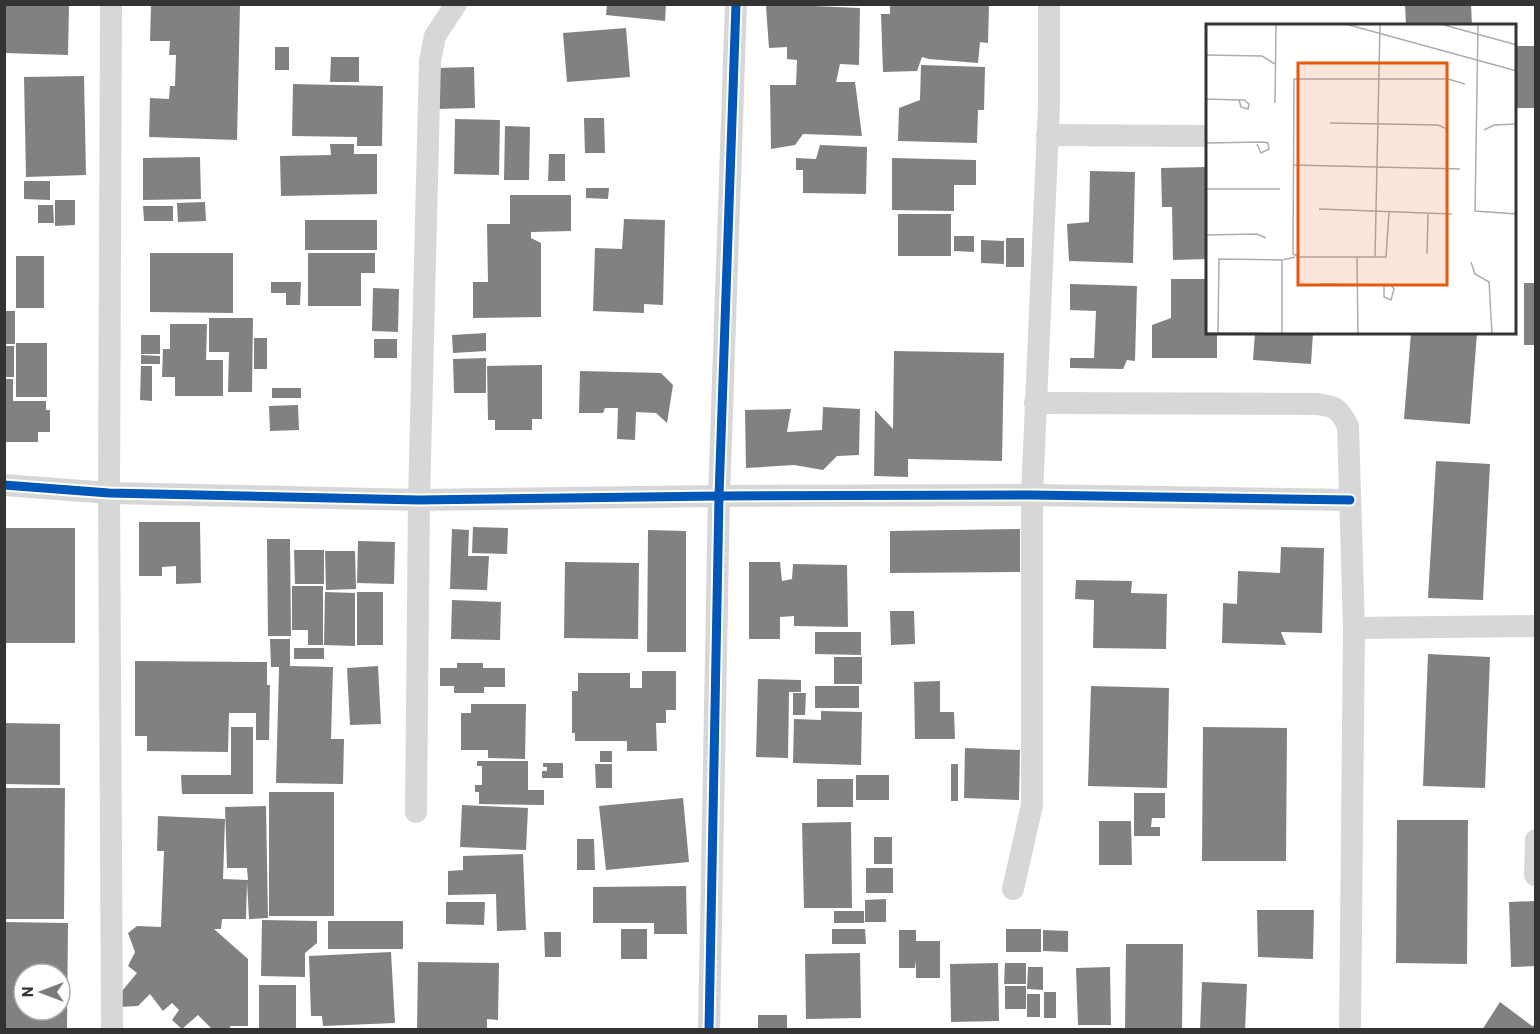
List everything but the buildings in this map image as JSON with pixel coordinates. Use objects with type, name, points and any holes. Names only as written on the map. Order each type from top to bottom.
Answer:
[{"type":"street","points":[[111,4],[109,493],[112,1029]]},
{"type":"street","points":[[416,812],[419,500],[430,61],[435,36],[456,4]]},
{"type":"street","points":[[709,1029],[720,496],[736,4]]},
{"type":"street","points":[[1013,889],[1032,805],[1032,495],[1047,135],[1049,4]]},
{"type":"street","points":[[1047,135],[1206,136]]},
{"type":"street","points":[[1035,403],[1317,404],[1333,406],[1341,413],[1348,426],[1354,628],[1350,1029]]},
{"type":"street","points":[[4,485],[109,493],[419,500],[1032,495],[1350,500]]},
{"type":"street","points":[[1354,628],[1536,626]]},
{"type":"street","points":[[1534,875],[1536,840]]},
{"type":"cycle path","points":[[709,1030],[719,496],[736,4]]},
{"type":"cycle path","points":[[4,485],[109,493],[419,500],[1032,495],[1350,500]]}]
